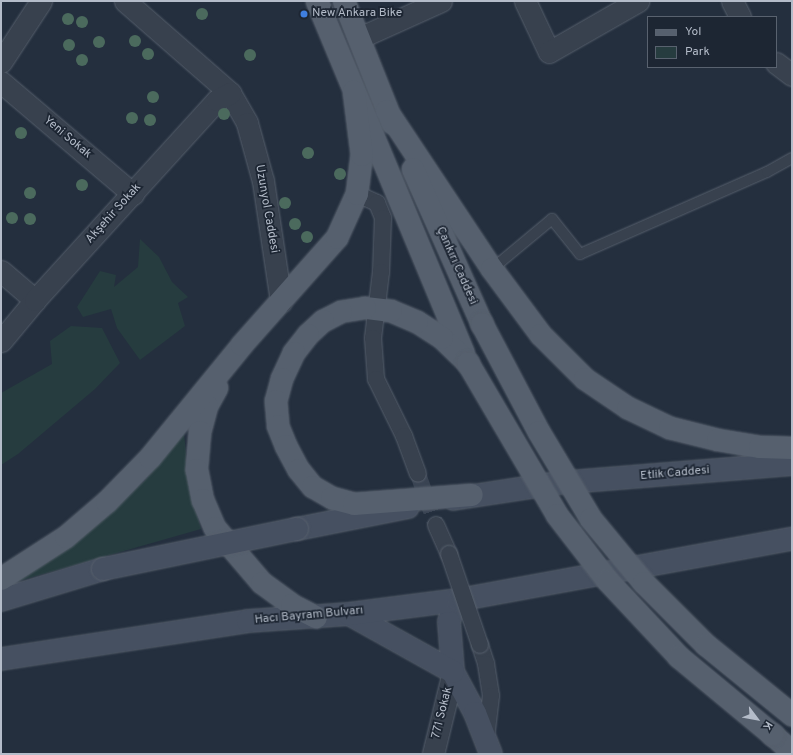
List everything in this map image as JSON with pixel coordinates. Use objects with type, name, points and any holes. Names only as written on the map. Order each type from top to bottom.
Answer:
[{"type":"main road","points":[[316,1],[468,363],[557,515],[608,581],[679,657],[792,752]]},
{"type":"main road","name":"Çankırı Caddesi","points":[[344,1],[387,111],[482,324],[539,432],[591,519],[644,583],[706,645],[792,714]]},
{"type":"main road","points":[[1,579],[66,537],[107,502],[150,458],[242,345],[337,238],[357,194],[362,155],[354,92]]},
{"type":"main road","points":[[387,111],[492,269],[541,335],[586,379],[628,408],[670,428],[718,440],[760,447],[792,448]]},
{"type":"main road","points":[[468,363],[442,338],[417,322],[391,311],[365,308],[341,312],[323,321],[308,335],[294,353],[282,379],[276,401],[278,426],[286,446],[299,470],[313,487],[332,498],[354,504],[472,495]]},
{"type":"main road","points":[[242,345],[207,406],[200,432],[197,470],[203,500],[215,528],[262,583],[292,605],[316,617]]},
{"type":"main road","name":"Etlik Caddesi","points":[[472,495],[557,483],[792,464]]},
{"type":"main road","points":[[1,600],[103,569],[472,495]]},
{"type":"main road","name":"Hacı Bayram Bulvarı","points":[[1,659],[248,621],[349,614],[458,600],[792,540]]},
{"type":"main road","points":[[458,600],[449,622],[453,672],[475,714],[489,746]]},
{"type":"main road","points":[[349,614],[453,672]]},
{"type":"street","points":[[1,62],[41,1]]},
{"type":"street","name":"Uzunyol Caddesi","points":[[125,1],[230,93],[247,123],[263,181],[281,302]]},
{"type":"street","points":[[359,38],[441,1]]},
{"type":"street","points":[[525,1],[549,52],[638,1]]},
{"type":"street","points":[[732,1],[740,16]]},
{"type":"street","points":[[777,64],[792,75]]},
{"type":"street","name":"Yeni Sokak","points":[[1,82],[133,194]]},
{"type":"street","name":"Akşehir Sokak","points":[[1,341],[35,300],[217,100],[230,93]]},
{"type":"street","points":[[357,194],[377,203],[383,218],[381,272],[373,338],[376,378],[404,436],[418,474]]},
{"type":"street","points":[[1,271],[35,300]]},
{"type":"street","points":[[436,525],[449,554],[486,664],[491,696],[489,746]]},
{"type":"street","name":"771 Sokak","points":[[433,754],[453,672]]},
{"type":"lane","points":[[492,269],[552,218],[580,254],[767,172],[792,158]]},
{"type":"green space","points":[[140,239],[159,257],[172,282],[188,297],[178,303],[185,326],[140,360],[117,328],[111,309],[83,317],[77,307],[100,271],[116,275],[114,287],[138,267]]},
{"type":"green space","points":[[71,326],[102,328],[120,363],[95,389],[18,454],[1,465],[1,393],[52,364],[50,341]]},
{"type":"green space","points":[[184,433],[189,483],[201,529],[15,582],[73,544],[144,481]]},
{"type":"tunnel","points":[[418,474],[436,525]]},
{"type":"place","name":"New Ankara Bike","points":[[304,14]]}]
